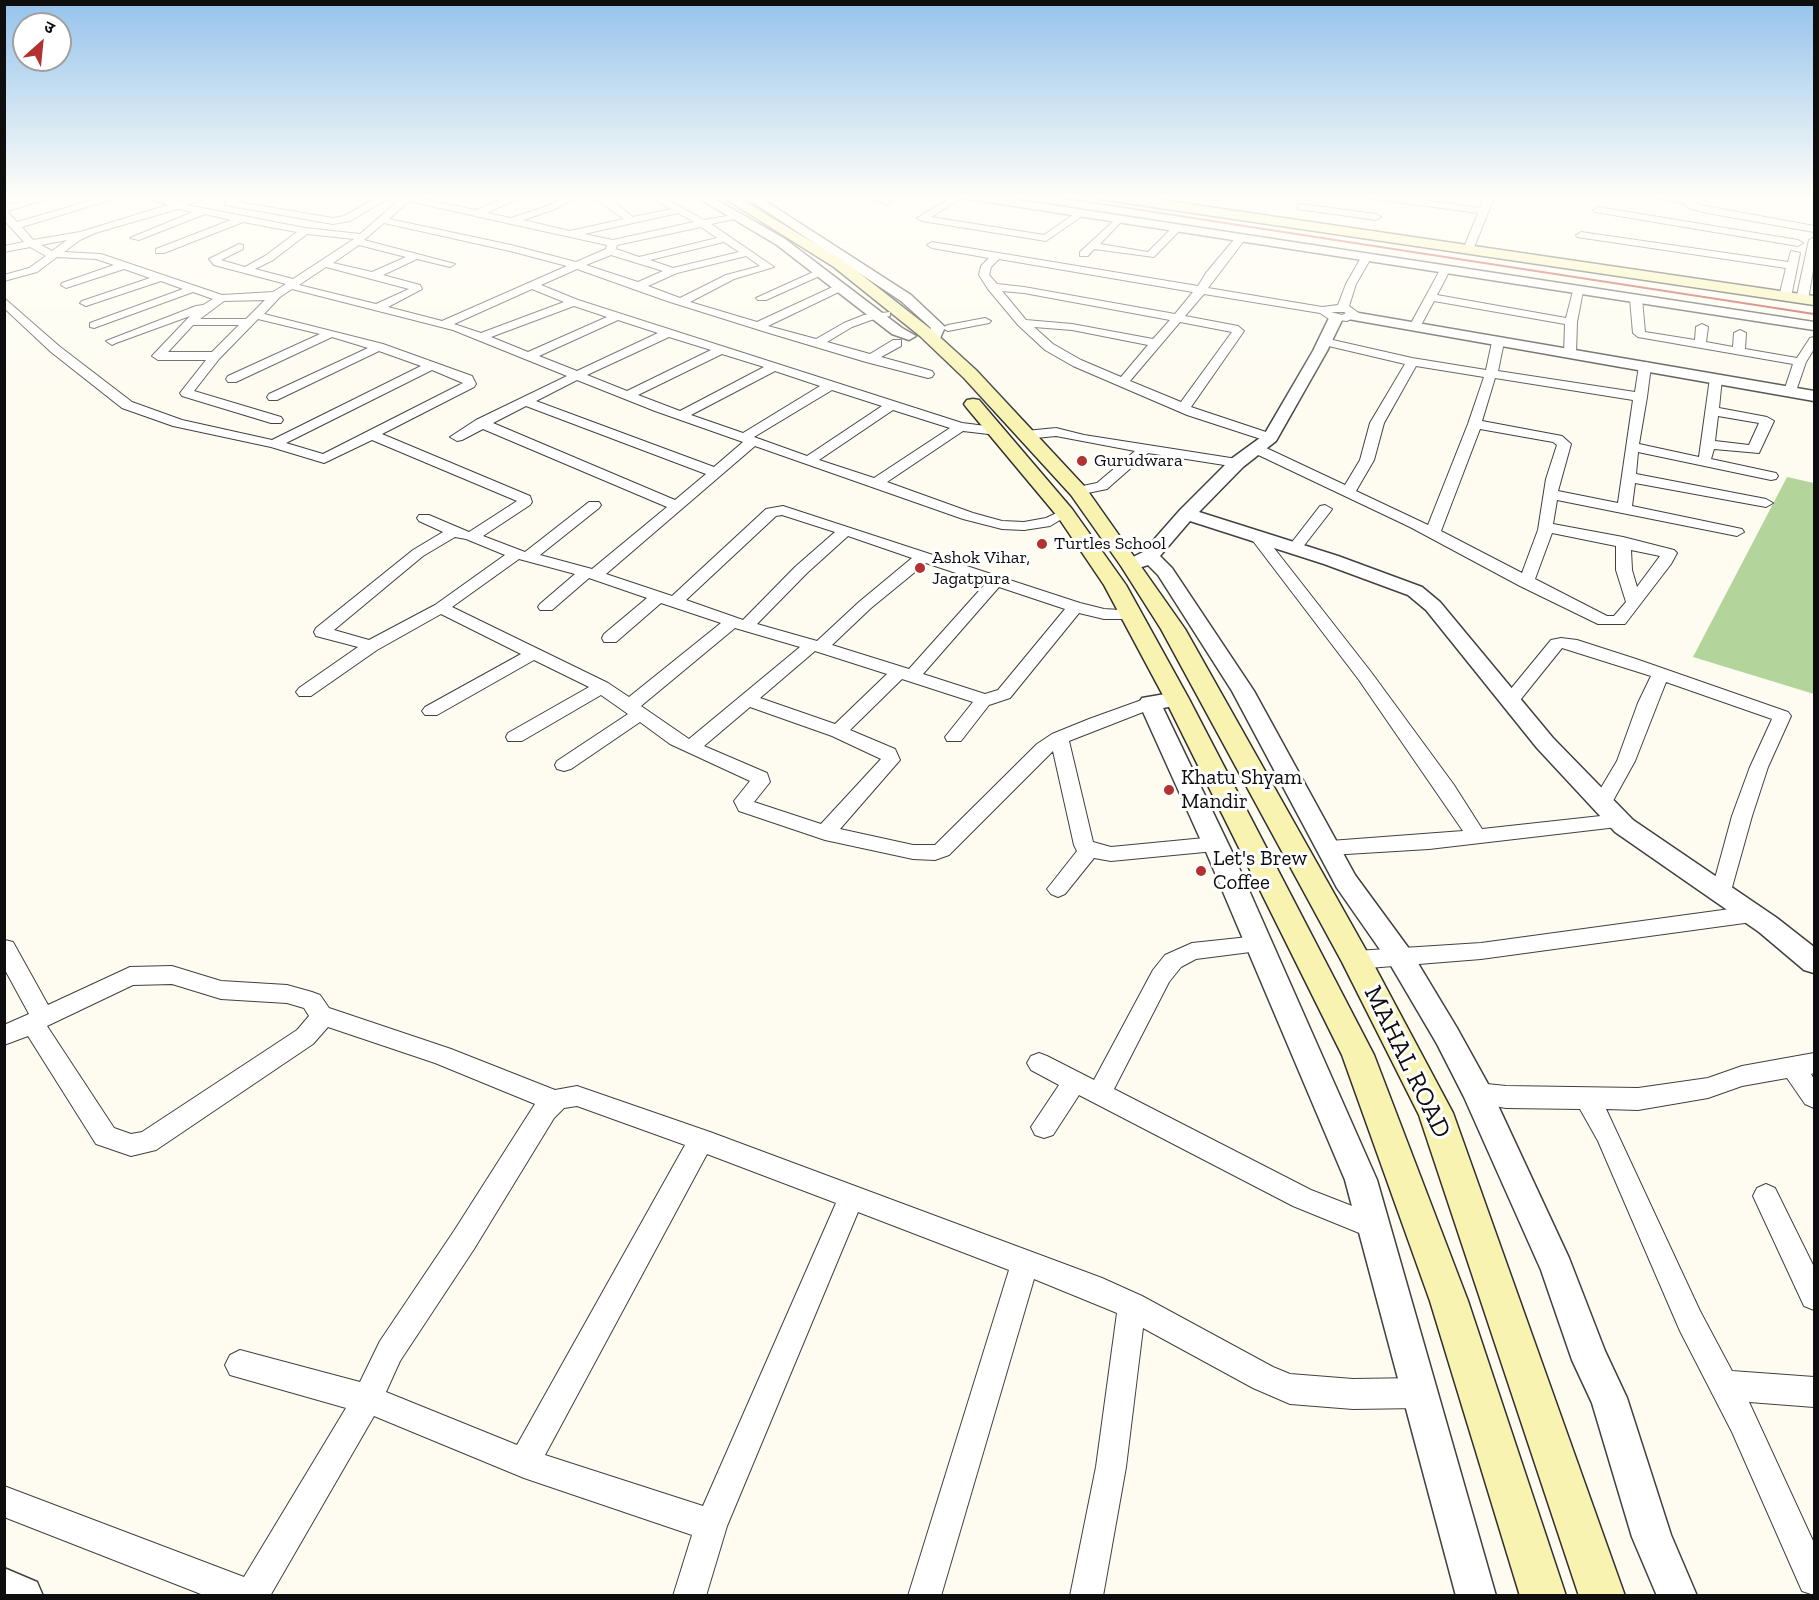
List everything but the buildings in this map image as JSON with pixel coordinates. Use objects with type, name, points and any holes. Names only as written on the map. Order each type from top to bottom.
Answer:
[{"type":"main road","points":[[834,270],[866,290]]},
{"type":"main road","points":[[840,270],[866,290],[888,314],[903,339],[955,382],[1065,513],[1127,560]]},
{"type":"main road","points":[[1601,270],[1808,300]]},
{"type":"main road","points":[[888,314],[925,314]]},
{"type":"main road","points":[[888,314],[940,334],[970,374],[1078,491],[1127,560]]},
{"type":"main road","name":"MAHAL ROAD","points":[[1127,560],[1130,614],[1164,701],[1358,1055],[1449,1301],[1543,1596]]},
{"type":"main road","name":"MAHAL ROAD","points":[[1127,560],[1173,629],[1356,960],[1436,1113],[1602,1596]]},
{"type":"street","points":[[4,278],[33,270]]},
{"type":"street","points":[[66,285],[111,270]]},
{"type":"street","points":[[134,270],[221,298],[276,295]]},
{"type":"street","points":[[246,270],[482,337],[576,376],[748,440],[968,516],[1002,525],[1024,526],[1050,522],[1065,513]]},
{"type":"street","points":[[172,404],[215,356],[276,295],[317,270]]},
{"type":"street","points":[[351,270],[417,289],[379,307]]},
{"type":"street","points":[[375,275],[387,270]]},
{"type":"street","points":[[442,325],[565,270]]},
{"type":"street","points":[[589,270],[758,326],[928,374]]},
{"type":"street","points":[[639,286],[673,270]]},
{"type":"street","points":[[681,302],[730,277],[759,270]]},
{"type":"street","points":[[817,270],[841,287],[888,314]]},
{"type":"street","points":[[863,270],[925,314],[938,327],[940,334],[985,321]]},
{"type":"street","points":[[985,270],[984,275],[1022,323],[1049,347],[1077,363],[1183,408],[1232,427],[1270,438]]},
{"type":"street","points":[[1074,270],[1815,396]]},
{"type":"street","points":[[1123,382],[1202,290],[1214,270]]},
{"type":"street","points":[[1127,560],[1155,547],[1237,463],[1270,438],[1324,342],[1359,270]]},
{"type":"street","points":[[1415,327],[1445,270],[1815,326]]},
{"type":"street","points":[[1785,297],[1791,270]]},
{"type":"street","points":[[1808,300],[1812,270]]},
{"type":"street","points":[[762,298],[820,272]]},
{"type":"street","points":[[86,303],[160,278]]},
{"type":"street","points":[[531,285],[574,302],[890,406],[960,427],[997,432]]},
{"type":"street","points":[[992,286],[1234,328],[1238,331],[1198,391],[1183,408]]},
{"type":"street","points":[[758,326],[841,287]]},
{"type":"street","points":[[93,325],[192,289]]},
{"type":"street","points":[[1570,354],[1571,322],[1578,291]]},
{"type":"street","points":[[1431,297],[1571,322]]},
{"type":"street","points":[[112,341],[221,298]]},
{"type":"street","points":[[1636,299],[1640,334],[1800,363]]},
{"type":"street","points":[[4,301],[56,349],[127,405],[172,404],[276,420]]},
{"type":"street","points":[[482,337],[574,302]]},
{"type":"street","points":[[208,305],[158,356],[215,356]]},
{"type":"street","points":[[818,343],[848,325],[888,314]]},
{"type":"street","points":[[530,356],[618,315]]},
{"type":"street","points":[[172,404],[178,423],[274,444],[324,459],[470,384],[468,379],[379,347],[331,333],[252,319],[190,322]]},
{"type":"street","points":[[1022,323],[1072,327],[1155,343]]},
{"type":"street","points":[[1700,345],[1702,327]]},
{"type":"street","points":[[457,437],[525,401],[669,332]]},
{"type":"street","points":[[232,379],[331,333]]},
{"type":"street","points":[[1739,352],[1740,333]]},
{"type":"street","points":[[870,359],[903,339]]},
{"type":"street","points":[[1790,391],[1800,363],[1815,340]]},
{"type":"street","points":[[1324,342],[1412,362],[1491,373],[1538,383],[1564,384],[1641,398]]},
{"type":"street","points":[[1433,532],[1475,424],[1498,342]]},
{"type":"street","points":[[273,397],[379,347]]},
{"type":"street","points":[[628,395],[721,350]]},
{"type":"street","points":[[1349,491],[1367,460],[1377,423],[1412,362]]},
{"type":"street","points":[[274,444],[430,366]]},
{"type":"street","points":[[1625,508],[1645,366]]},
{"type":"street","points":[[681,415],[774,367]]},
{"type":"street","points":[[1706,463],[1707,444],[1714,411],[1716,378]]},
{"type":"street","points":[[546,607],[591,574],[675,505],[748,440],[830,386]]},
{"type":"street","points":[[525,401],[714,472]]},
{"type":"street","points":[[808,461],[890,406]]},
{"type":"street","points":[[1707,444],[1754,450],[1770,415],[1714,411]]},
{"type":"street","points":[[481,423],[675,505]]},
{"type":"street","points":[[1475,424],[1563,441],[1550,494],[1546,527],[1526,583]]},
{"type":"street","points":[[876,483],[960,427]]},
{"type":"street","points":[[1026,435],[1056,432],[1084,439],[1237,463]]},
{"type":"street","points":[[372,435],[526,500],[472,537]]},
{"type":"street","points":[[1632,447],[1771,476]]},
{"type":"street","points":[[1078,491],[1102,486],[1135,459],[1144,448]]},
{"type":"street","points":[[1257,449],[1433,532],[1526,583],[1604,621],[1619,621],[1669,553],[1546,527]]},
{"type":"street","points":[[1628,477],[1766,503]]},
{"type":"street","points":[[1550,494],[1737,532]]},
{"type":"street","points":[[306,692],[371,646],[441,608],[522,556],[594,505]]},
{"type":"street","points":[[1294,549],[1325,509]]},
{"type":"street","points":[[610,638],[667,599],[775,510],[796,513],[922,558],[1075,607],[1104,614],[1130,614]]},
{"type":"street","points":[[1186,514],[1415,591],[1433,606],[1545,743],[1619,821],[1812,957]]},
{"type":"street","points":[[424,518],[453,532],[522,556],[591,574],[984,700],[1004,694],[1075,607]]},
{"type":"street","points":[[564,765],[635,710],[684,663],[739,623],[845,531]]},
{"type":"street","points":[[371,646],[322,632],[418,553],[453,532]]},
{"type":"street","points":[[1258,537],[1365,676],[1447,790],[1476,835]]},
{"type":"street","points":[[1623,542],[1624,570],[1633,602]]},
{"type":"street","points":[[691,747],[922,558]]},
{"type":"street","points":[[1127,560],[1165,572],[1243,691],[1346,881],[1400,957],[1448,1036],[1477,1093],[1557,1269],[1590,1360],[1609,1398],[1652,1537],[1677,1596]]},
{"type":"street","points":[[838,732],[906,674],[995,582]]},
{"type":"street","points":[[441,608],[535,652],[602,687],[676,740],[760,778],[760,782],[744,801],[746,806],[825,832],[913,852],[942,850],[1044,748],[1059,738],[1164,701],[1215,844],[1361,1180],[1476,1596]]},
{"type":"street","points":[[1511,700],[1557,645],[1562,643],[1571,644],[1782,716],[1755,777],[1722,893]]},
{"type":"street","points":[[431,711],[535,652]]},
{"type":"street","points":[[1602,802],[1626,761],[1647,703],[1661,674]]},
{"type":"street","points":[[515,737],[602,687]]},
{"type":"street","points":[[748,700],[838,732],[888,753],[891,760],[825,832]]},
{"type":"street","points":[[954,737],[984,700]]},
{"type":"street","points":[[1059,738],[1084,845],[1089,850],[1111,854],[1215,844]]},
{"type":"street","points":[[1330,848],[1429,842],[1619,821]]},
{"type":"street","points":[[1058,889],[1089,850]]},
{"type":"street","points":[[1356,960],[1481,951],[1752,914]]},
{"type":"street","points":[[1099,1094],[1161,976],[1173,961],[1192,951],[1258,944]]},
{"type":"street","points":[[4,948],[38,1020],[105,1136],[131,1145],[147,1142],[305,1036],[318,1024],[321,1015]]},
{"type":"street","points":[[4,1036],[130,976],[172,975],[221,990],[287,994],[312,1001],[321,1015],[443,1056],[555,1101]]},
{"type":"street","points":[[1039,1063],[1302,1198],[1374,1227]]},
{"type":"street","points":[[1477,1093],[1506,1097],[1638,1099],[1708,1088],[1742,1076],[1804,1065],[1815,1097]]},
{"type":"street","points":[[1044,1128],[1075,1082]]},
{"type":"street","points":[[4,1501],[250,1596],[368,1399],[390,1351],[464,1240],[545,1110],[555,1101],[577,1096],[701,1140],[1102,1292],[1263,1378],[1290,1389],[1353,1394],[1420,1394]]},
{"type":"street","points":[[1587,1098],[1608,1136],[1690,1322],[1763,1462],[1815,1580]]},
{"type":"street","points":[[524,1463],[701,1140]]},
{"type":"street","points":[[1766,1196],[1815,1296]]},
{"type":"street","points":[[689,1596],[711,1525],[851,1198]]},
{"type":"street","points":[[924,1596],[1025,1264]]},
{"type":"street","points":[[1086,1596],[1111,1467],[1132,1306]]},
{"type":"street","points":[[240,1365],[368,1399],[524,1463],[711,1525]]},
{"type":"street","points":[[1724,1385],[1815,1392]]},
{"type":"street","points":[[4,1588],[23,1596]]},
{"type":"green space","points":[[1787,477],[1814,483],[1814,694],[1693,657]]},
{"type":"railway","points":[[1527,270],[1814,314]]},
{"type":"place","name":"Gurudwara","points":[[1082,461]]},
{"type":"place","name":"Turtles School","points":[[1042,544]]},
{"type":"place","name":"Ashok Vihar, Jagatpura","points":[[920,568]]},
{"type":"place","name":"Khatu Shyam Mandir","points":[[1169,790]]},
{"type":"place","name":"Let's Brew Coffee","points":[[1201,871]]}]
